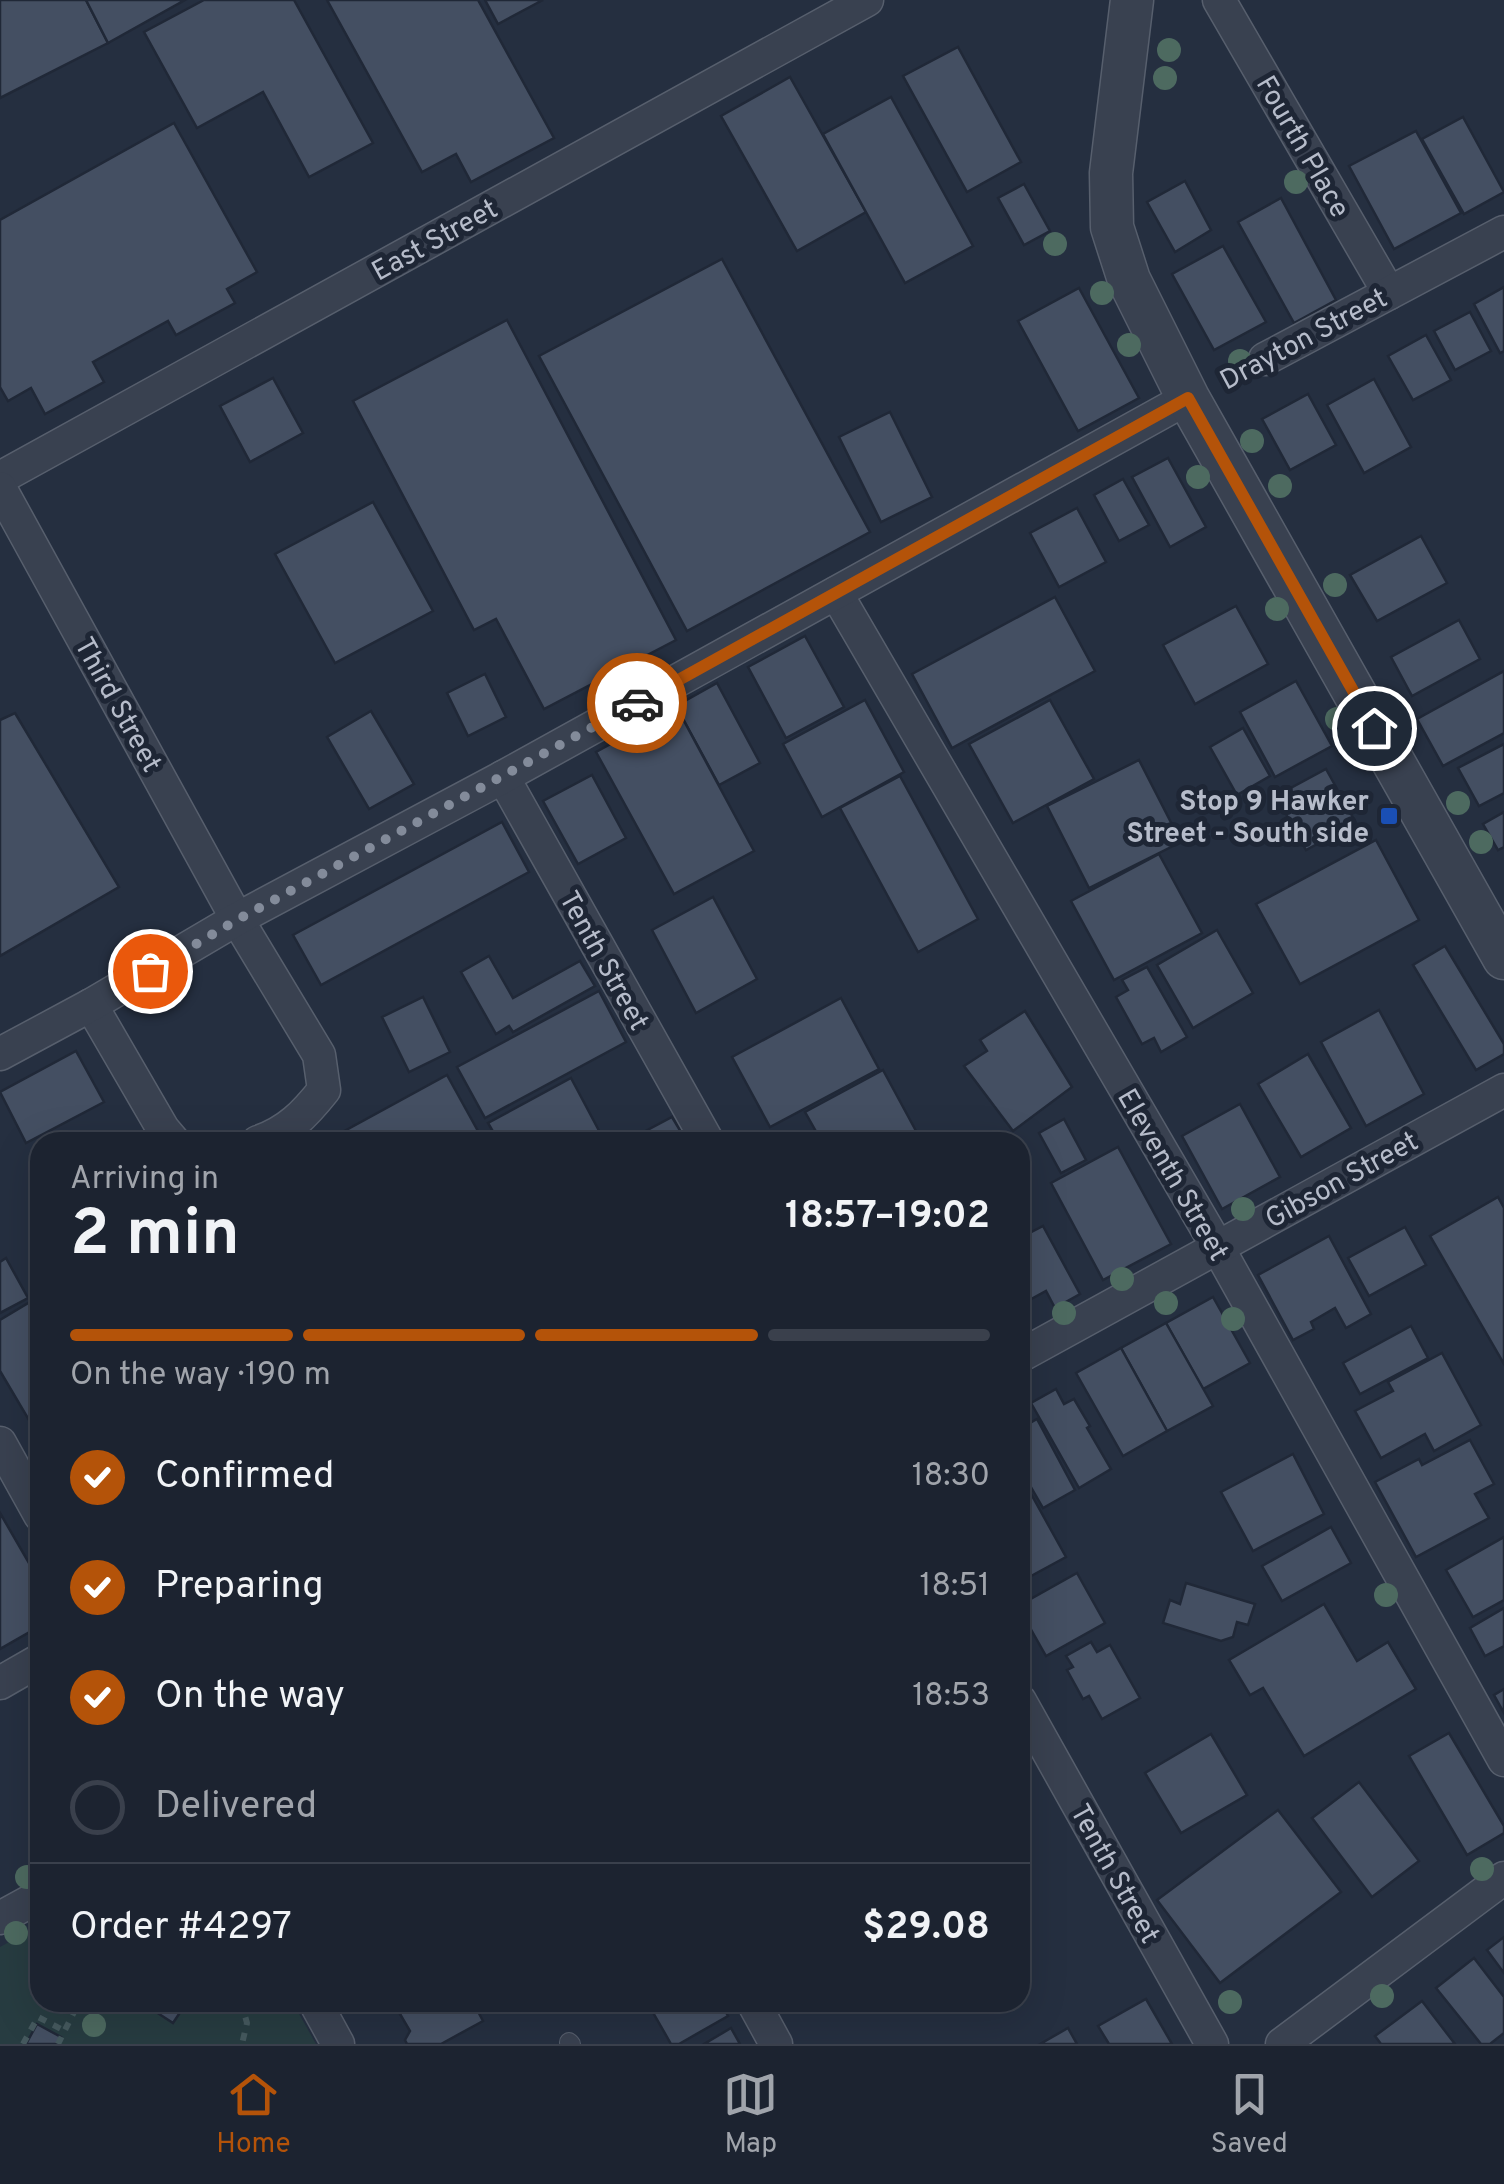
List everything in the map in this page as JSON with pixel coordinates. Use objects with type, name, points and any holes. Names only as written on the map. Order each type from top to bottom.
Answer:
[{"type":"street","name":"East Street","points":[[0,478],[867,0]]},
{"type":"street","points":[[1132,0],[1111,172],[1112,228],[1129,280],[1188,398],[1504,958]]},
{"type":"street","name":"Fourth Place","points":[[1219,0],[1389,293]]},
{"type":"street","name":"Drayton Street","points":[[1265,359],[1504,232]]},
{"type":"street","name":"Drayton Street","points":[[0,1054],[1188,398]]},
{"type":"street","name":"Third Street","points":[[0,488],[237,920],[319,1055],[324,1090],[303,1116],[279,1132]]},
{"type":"street","name":"Eleventh Street","points":[[836,593],[1217,1246],[1504,1760]]},
{"type":"street","name":"Tenth Street","points":[[503,777],[702,1132]]},
{"type":"street","points":[[91,1005],[166,1132]]},
{"type":"street","name":"Gibson Street","points":[[1030,1350],[1504,1090]]},
{"type":"street","points":[[0,1443],[30,1497]]},
{"type":"street","points":[[0,1683],[30,1666]]},
{"type":"street","name":"Tenth Street","points":[[1030,1719],[1212,2044]]},
{"type":"street","points":[[1282,2044],[1504,1878]]},
{"type":"street","points":[[0,1918],[30,1902]]},
{"type":"street","points":[[320,2012],[338,2044]]},
{"type":"street","points":[[758,2012],[776,2044]]},
{"type":"path","points":[[58,2044],[74,2012]]},
{"type":"path","points":[[242,2044],[247,2022],[244,2012]]},
{"type":"path","points":[[23,2044],[38,2017],[64,2032]]},
{"type":"green space","points":[[30,1930],[30,2012],[298,2012],[316,2044],[0,2044],[0,1947]]},
{"type":"building","points":[[0,0],[86,0],[108,43],[0,98]]},
{"type":"building","points":[[86,0],[185,0],[108,43]]},
{"type":"building","points":[[204,0],[294,0],[373,143],[309,177],[263,92],[197,128],[144,32]]},
{"type":"building","points":[[327,0],[478,0],[554,138],[471,182],[456,154],[422,172]]},
{"type":"building","points":[[485,0],[543,0],[498,24]]},
{"type":"building","points":[[958,47],[1021,162],[967,192],[903,76]]},
{"type":"building","points":[[790,77],[866,212],[797,251],[721,116]]},
{"type":"building","points":[[891,97],[973,246],[905,283],[823,134]]},
{"type":"building","points":[[1463,117],[1504,192],[1464,214],[1422,139]]},
{"type":"building","points":[[174,123],[257,272],[227,289],[235,303],[176,335],[168,321],[93,362],[104,382],[45,414],[31,388],[8,401],[0,387],[0,220]]},
{"type":"building","points":[[1416,131],[1461,213],[1394,249],[1349,166]]},
{"type":"building","points":[[1185,181],[1211,230],[1175,252],[1147,202]]},
{"type":"building","points":[[1024,184],[1050,231],[1024,245],[998,198]]},
{"type":"building","points":[[1281,198],[1336,300],[1294,323],[1238,222]]},
{"type":"building","points":[[1223,246],[1266,322],[1214,350],[1172,274]]},
{"type":"building","points":[[722,259],[870,532],[687,631],[539,356]]},
{"type":"building","points":[[1504,287],[1504,351],[1500,353],[1474,304]]},
{"type":"building","points":[[1079,288],[1139,398],[1078,431],[1018,321]]},
{"type":"building","points":[[1470,312],[1491,351],[1455,370],[1434,331]]},
{"type":"building","points":[[507,320],[676,640],[544,709],[496,619],[474,630],[353,401]]},
{"type":"building","points":[[1426,335],[1451,380],[1413,400],[1388,356]]},
{"type":"building","points":[[273,378],[303,433],[250,462],[220,406]]},
{"type":"building","points":[[1374,379],[1411,447],[1364,473],[1327,405]]},
{"type":"building","points":[[1308,394],[1336,445],[1290,470],[1262,419]]},
{"type":"building","points":[[890,412],[932,497],[881,522],[839,437]]},
{"type":"building","points":[[1168,458],[1206,527],[1170,547],[1132,477]]},
{"type":"building","points":[[1123,479],[1149,525],[1119,541],[1094,495]]},
{"type":"building","points":[[373,502],[433,611],[335,663],[275,554]]},
{"type":"building","points":[[1077,508],[1106,562],[1059,587],[1030,533]]},
{"type":"building","points":[[1421,536],[1447,583],[1377,621],[1350,575]]},
{"type":"building","points":[[1055,597],[1095,671],[952,748],[912,674]]},
{"type":"building","points":[[1236,606],[1268,664],[1195,704],[1163,645]]},
{"type":"building","points":[[1459,620],[1480,659],[1412,696],[1391,657]]},
{"type":"building","points":[[805,636],[844,707],[786,738],[748,667]]},
{"type":"building","points":[[1504,671],[1504,733],[1443,766],[1417,719]]},
{"type":"building","points":[[485,674],[506,717],[468,736],[447,693]]},
{"type":"building","points":[[1296,681],[1332,746],[1275,777],[1240,712]]},
{"type":"building","points":[[717,683],[760,763],[719,785],[676,706]]},
{"type":"building","points":[[865,700],[904,772],[822,817],[783,744]]},
{"type":"building","points":[[1050,700],[1094,779],[1013,823],[969,744]]},
{"type":"building","points":[[677,708],[754,851],[674,894],[596,752]]},
{"type":"building","points":[[371,711],[414,784],[369,809],[327,737]]},
{"type":"building","points":[[15,713],[119,887],[0,956],[0,720]]},
{"type":"building","points":[[1243,728],[1270,776],[1237,795],[1210,747]]},
{"type":"building","points":[[1504,744],[1504,793],[1479,806],[1458,768]]},
{"type":"building","points":[[1139,760],[1181,842],[1089,888],[1047,806]]},
{"type":"building","points":[[1326,769],[1356,823],[1306,850],[1276,796]]},
{"type":"building","points":[[592,775],[626,838],[578,864],[543,801]]},
{"type":"building","points":[[900,776],[978,919],[918,952],[840,808]]},
{"type":"building","points":[[1504,812],[1504,847],[1498,850],[1483,824]]},
{"type":"building","points":[[502,822],[529,872],[321,985],[293,935]]},
{"type":"building","points":[[1376,840],[1419,920],[1300,984],[1256,904]]},
{"type":"building","points":[[1159,854],[1202,933],[1114,980],[1071,901]]},
{"type":"building","points":[[713,897],[757,979],[696,1013],[652,930]]},
{"type":"building","points":[[1217,930],[1253,993],[1193,1028],[1157,965]]},
{"type":"building","points":[[1445,946],[1504,1044],[1504,1054],[1476,1070],[1413,965]]},
{"type":"building","points":[[489,956],[513,998],[580,961],[595,986],[513,1032],[509,1026],[496,1034],[461,972]]},
{"type":"building","points":[[1147,967],[1187,1037],[1161,1052],[1154,1038],[1142,1044],[1116,997],[1128,990],[1122,980]]},
{"type":"building","points":[[599,991],[626,1042],[485,1118],[457,1067]]},
{"type":"building","points":[[423,997],[450,1052],[409,1072],[382,1017]]},
{"type":"building","points":[[841,998],[879,1069],[770,1127],[732,1057]]},
{"type":"building","points":[[1379,1010],[1424,1094],[1366,1126],[1321,1042]]},
{"type":"building","points":[[1025,1011],[1072,1087],[1013,1131],[964,1066],[987,1051],[980,1040]]},
{"type":"building","points":[[76,1051],[104,1102],[47,1132],[30,1132],[30,1141],[26,1143],[0,1092]]},
{"type":"building","points":[[1308,1054],[1351,1128],[1301,1157],[1258,1084]]},
{"type":"building","points":[[883,1070],[917,1132],[816,1132],[805,1112]]},
{"type":"building","points":[[447,1075],[478,1132],[343,1132]]},
{"type":"building","points":[[571,1078],[600,1132],[493,1132],[488,1123]]},
{"type":"building","points":[[1240,1104],[1280,1177],[1222,1209],[1182,1136]]},
{"type":"building","points":[[672,1117],[681,1132],[644,1132]]},
{"type":"building","points":[[1064,1119],[1086,1160],[1061,1173],[1039,1133]]},
{"type":"building","points":[[1118,1147],[1171,1244],[1103,1280],[1051,1183]]},
{"type":"building","points":[[1498,1197],[1504,1208],[1504,1364],[1430,1236]]},
{"type":"building","points":[[1043,1226],[1080,1294],[1055,1308],[1046,1291],[1030,1300],[1030,1233]]},
{"type":"building","points":[[1405,1227],[1426,1265],[1369,1296],[1348,1258]]},
{"type":"building","points":[[1329,1236],[1371,1314],[1346,1328],[1335,1308],[1311,1322],[1314,1329],[1293,1340],[1258,1275]]},
{"type":"building","points":[[6,1258],[28,1298],[0,1313],[0,1262]]},
{"type":"building","points":[[1213,1297],[1250,1363],[1203,1389],[1166,1323]]},
{"type":"building","points":[[30,1302],[30,1422],[0,1371],[0,1320]]},
{"type":"building","points":[[1166,1323],[1213,1406],[1167,1431],[1121,1348]]},
{"type":"building","points":[[1411,1326],[1428,1358],[1360,1394],[1343,1363]]},
{"type":"building","points":[[1121,1348],[1167,1431],[1123,1456],[1076,1373]]},
{"type":"building","points":[[1442,1353],[1481,1425],[1434,1451],[1425,1434],[1381,1458],[1355,1411],[1393,1391],[1388,1382]]},
{"type":"building","points":[[1056,1389],[1064,1404],[1074,1399],[1111,1469],[1079,1488],[1031,1403]]},
{"type":"building","points":[[1037,1419],[1075,1490],[1043,1508],[1030,1485],[1030,1423]]},
{"type":"building","points":[[1470,1440],[1494,1484],[1475,1494],[1489,1518],[1416,1557],[1375,1482],[1419,1459],[1422,1465]]},
{"type":"building","points":[[1293,1454],[1324,1514],[1253,1551],[1221,1492]]},
{"type":"building","points":[[1030,1492],[1066,1557],[1030,1577]]},
{"type":"building","points":[[0,1513],[30,1565],[30,1632],[0,1649]]},
{"type":"building","points":[[1331,1527],[1351,1563],[1282,1601],[1262,1566]]},
{"type":"building","points":[[1504,1537],[1504,1600],[1473,1617],[1446,1570]]},
{"type":"building","points":[[1077,1573],[1105,1623],[1046,1656],[1030,1628],[1030,1599]]},
{"type":"building","points":[[1186,1583],[1255,1604],[1248,1625],[1237,1622],[1233,1637],[1221,1641],[1163,1623],[1170,1600],[1180,1604]]},
{"type":"building","points":[[1324,1604],[1357,1661],[1388,1642],[1416,1689],[1304,1756],[1263,1688],[1250,1695],[1229,1660]]},
{"type":"building","points":[[1504,1608],[1504,1646],[1485,1656],[1470,1628]]},
{"type":"building","points":[[1091,1642],[1097,1652],[1110,1645],[1140,1698],[1102,1719],[1089,1696],[1083,1699],[1067,1670],[1073,1667],[1066,1656]]},
{"type":"building","points":[[1504,1689],[1504,1713],[1494,1695]]},
{"type":"building","points":[[1449,1733],[1504,1826],[1504,1833],[1467,1855],[1409,1756]]},
{"type":"building","points":[[1211,1734],[1247,1795],[1181,1833],[1145,1773]]},
{"type":"building","points":[[1359,1782],[1419,1861],[1372,1897],[1312,1818]]},
{"type":"building","points":[[1278,1810],[1341,1892],[1220,1983],[1157,1900]]},
{"type":"building","points":[[1504,1937],[1504,1973],[1487,1950]]},
{"type":"building","points":[[1474,1958],[1504,1997],[1504,2033],[1490,2044],[1481,2044],[1436,1988]]},
{"type":"building","points":[[1146,1999],[1172,2044],[1109,2044],[1098,2026]]},
{"type":"building","points":[[1422,2001],[1455,2044],[1381,2044],[1375,2036]]},
{"type":"building","points":[[156,2012],[180,2012],[173,2023]]},
{"type":"building","points":[[478,2012],[483,2021],[441,2044],[407,2044],[410,2031],[400,2014]]},
{"type":"building","points":[[653,2012],[726,2012],[728,2016],[679,2044],[671,2044]]},
{"type":"building","points":[[37,2024],[61,2037],[58,2044],[26,2044]]},
{"type":"building","points":[[731,2028],[740,2044],[704,2044]]},
{"type":"building","points":[[1068,2028],[1077,2044],[1040,2044]]},
{"type":"way so far","points":[[150,971],[637,703]]},
{"type":"place","name":"Stop 9 Hawker Street - South side","points":[[1389,816]]},
{"type":"route","points":[[637,703],[1188,398],[1374,728]]}]
